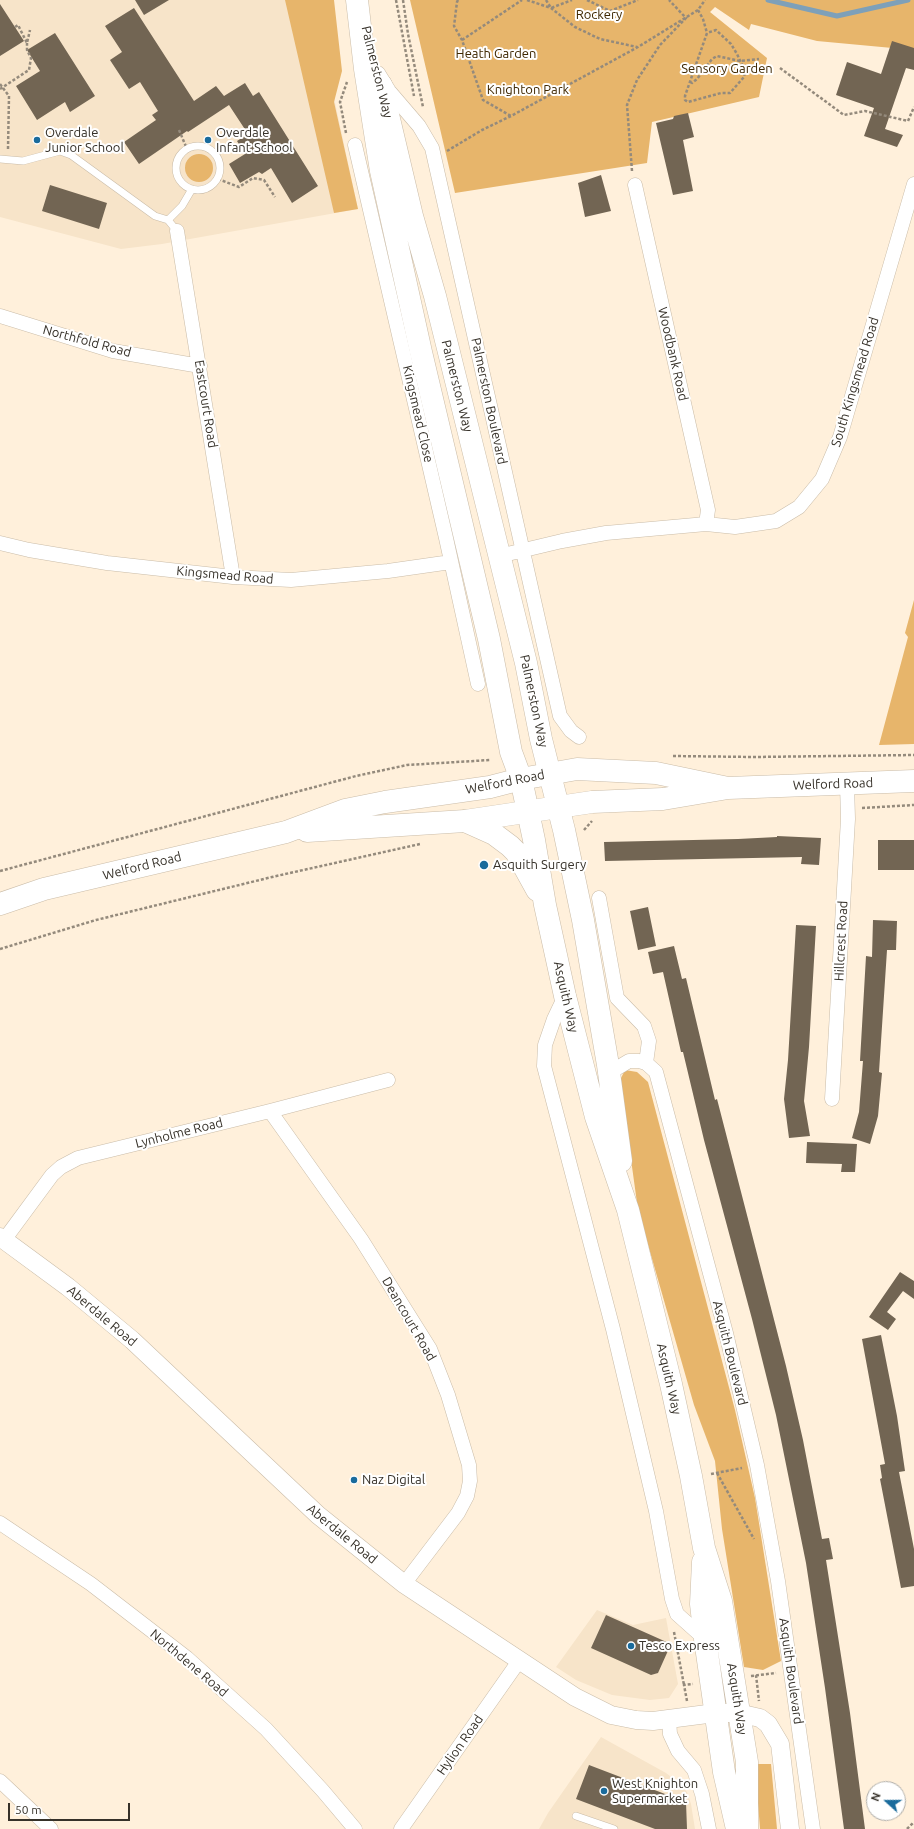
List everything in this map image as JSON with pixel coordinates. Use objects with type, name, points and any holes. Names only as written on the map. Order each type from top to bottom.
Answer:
[{"type":"main road","name":"Palmerston Way","points":[[357,0],[378,74],[412,216],[435,296],[526,663],[550,774]]},
{"type":"main road","name":"Palmerston Way","points":[[357,0],[365,69],[383,178],[421,352],[489,639],[511,752],[521,779]]},
{"type":"main road","points":[[489,639],[487,567],[490,560],[499,556]]},
{"type":"main road","name":"Welford Road","points":[[0,904],[44,890],[286,832],[345,810],[384,802],[490,787],[521,779],[577,769],[656,773],[728,788]]},
{"type":"main road","name":"Asquith Way","points":[[550,774],[583,920],[609,1073],[628,1210]]},
{"type":"main road","name":"Asquith Way","points":[[521,779],[545,905],[565,996],[596,1116],[628,1210],[671,1384],[691,1476],[704,1548],[721,1601],[747,1762],[747,1829]]},
{"type":"main road","name":"Welford Road","points":[[286,832],[465,821],[558,806],[592,802],[663,799],[728,788],[914,781]]},
{"type":"main road","points":[[465,821],[494,834],[516,852],[545,905]]},
{"type":"main road","name":"Asquith Way","points":[[704,1548],[701,1604],[705,1639],[724,1772],[737,1829]]},
{"type":"street","name":"Palmerston Boulevard","points":[[378,74],[389,91],[419,126],[432,148],[560,716],[571,731],[579,737]]},
{"type":"street","name":"Kingsmead Close","points":[[355,145],[478,684]]},
{"type":"street","name":"South Kingsmead Road","points":[[499,556],[606,533],[706,524],[736,527],[776,521],[799,507],[822,479],[840,436],[914,184]]},
{"type":"street","name":"Woodbank Road","points":[[635,185],[708,510],[706,524]]},
{"type":"street","name":"Eastcourt Road","points":[[177,231],[233,577]]},
{"type":"street","name":"Northfold Road","points":[[0,316],[113,351],[200,366]]},
{"type":"street","name":"Kingsmead Road","points":[[0,542],[29,550],[107,563],[233,577],[291,580],[388,571],[451,562]]},
{"type":"street","name":"Hillcrest Road","points":[[832,1099],[848,819],[847,784]]},
{"type":"street","points":[[599,898],[618,998],[644,1026],[649,1041],[646,1063],[629,1061],[609,1073]]},
{"type":"street","points":[[565,996],[554,1019],[545,1045],[544,1066],[613,1328],[656,1511],[672,1599],[677,1614],[705,1639]]},
{"type":"street","name":"Asquith Boulevard","points":[[646,1063],[656,1072],[726,1332],[757,1465],[778,1581],[813,1829]]},
{"type":"street","name":"Lynholme Road","points":[[2,1239],[52,1175],[78,1158],[270,1111],[388,1080]]},
{"type":"street","name":"Deancourt Road","points":[[270,1111],[361,1239],[430,1349],[448,1395],[468,1465],[470,1481],[467,1496],[458,1513],[404,1584]]},
{"type":"street","name":"Aberdale Road","points":[[2,1239],[68,1287],[132,1340],[318,1516],[404,1584],[575,1697],[611,1714],[636,1720],[653,1721],[716,1713],[738,1713],[760,1718],[768,1724],[780,1744],[790,1829]]},
{"type":"street","name":"Northdene Road","points":[[2,1529],[91,1584],[187,1658],[266,1729],[355,1829]]},
{"type":"street","name":"Hylion Road","points":[[401,1829],[519,1661]]},
{"type":"street","points":[[669,1719],[670,1734],[678,1751],[694,1770],[702,1794],[709,1829]]},
{"type":"street","points":[[0,1781],[51,1829]]},
{"type":"lane","points":[[201,146],[214,152],[220,165],[218,179],[207,189],[192,189],[185,186],[180,181],[176,167],[182,154],[187,149],[201,146]]},
{"type":"lane","points":[[0,159],[23,161],[60,151],[71,155],[155,216],[168,220],[177,231]]},
{"type":"lane","points":[[168,220],[182,206],[192,189]]},
{"type":"lane","points":[[576,1816],[614,1829]]},
{"type":"path","points":[[403,0],[408,34],[424,112]]},
{"type":"path","points":[[458,0],[454,26],[462,40],[483,100],[511,116]]},
{"type":"path","points":[[462,40],[522,0]]},
{"type":"path","points":[[527,0],[551,8],[572,0]]},
{"type":"path","points":[[546,0],[551,8],[575,27],[594,36],[638,47]]},
{"type":"path","points":[[587,0],[610,11],[638,0]]},
{"type":"path","points":[[669,0],[686,18]]},
{"type":"path","points":[[435,158],[482,130],[511,116],[638,47],[698,10],[705,0]]},
{"type":"path","points":[[698,10],[703,19],[707,34],[685,96],[685,100],[688,102],[730,92],[744,77],[745,71],[737,54],[721,34],[716,30],[707,34]]},
{"type":"path","points":[[635,185],[631,166],[627,105],[637,80],[660,44],[686,18]]},
{"type":"path","points":[[15,27],[18,25],[27,43]]},
{"type":"path","points":[[1,88],[30,70],[31,58],[27,50],[27,43],[30,30]]},
{"type":"path","points":[[690,82],[692,83],[697,80],[712,59],[717,56],[740,61],[759,59]]},
{"type":"path","points":[[780,68],[844,115],[866,111],[908,122],[914,107]]},
{"type":"path","points":[[348,78],[340,102],[346,133],[355,145]]},
{"type":"path","points":[[0,84],[1,88],[9,96],[8,160]]},
{"type":"path","points":[[179,130],[187,149]]},
{"type":"path","points":[[218,179],[239,187],[253,178],[264,180],[275,197]]},
{"type":"path","points":[[670,756],[753,757],[914,755]]},
{"type":"path","points":[[0,871],[356,776],[407,765],[490,760]]},
{"type":"path","points":[[848,819],[864,807],[914,805]]},
{"type":"path","points":[[0,950],[96,920],[272,877],[425,843]]},
{"type":"path","points":[[711,1474],[757,1465]]},
{"type":"path","points":[[717,1473],[755,1540]]},
{"type":"path","points":[[677,1614],[672,1620],[684,1685]]},
{"type":"path","points":[[908,1829],[914,1822]]},
{"type":"shaded area","name":"Overdale Infant School","points":[[0,0],[321,0],[331,84],[358,209],[162,244],[121,249],[0,217]]},
{"type":"shaded area","points":[[597,1610],[633,1625],[666,1618],[678,1684],[669,1698],[650,1700],[612,1695],[576,1680],[556,1667]]},
{"type":"shaded area","points":[[601,1737],[666,1773],[678,1782],[687,1792],[691,1804],[695,1829],[539,1829],[548,1813]]},
{"type":"green space","points":[[285,0],[334,0],[342,71],[334,102],[358,209],[334,213]]},
{"type":"green space","name":"Knighton Park","points":[[410,0],[914,0],[914,50],[817,41],[751,24],[749,30],[715,7],[710,12],[767,58],[759,97],[652,122],[647,163],[455,193]]},
{"type":"green space","points":[[199,154],[209,158],[213,168],[209,178],[199,182],[189,178],[185,168],[189,158]]},
{"type":"green space","points":[[914,600],[914,744],[879,745],[908,637],[905,633]]},
{"type":"green space","points":[[625,1070],[637,1072],[648,1082],[735,1410],[755,1498],[781,1661],[763,1670],[744,1667],[722,1529],[715,1461],[694,1405],[638,1210],[620,1080]]},
{"type":"green space","points":[[755,1764],[771,1764],[777,1829],[760,1829]]},
{"type":"building","points":[[135,0],[169,0],[144,15]]},
{"type":"building","points":[[0,4],[24,41],[0,56]]},
{"type":"building","points":[[134,8],[194,101],[216,86],[224,96],[245,83],[253,96],[259,92],[318,186],[292,203],[271,168],[262,174],[259,172],[240,183],[229,164],[245,154],[237,141],[248,134],[229,105],[188,132],[187,131],[139,164],[124,142],[156,120],[152,115],[158,111],[140,82],[129,89],[110,60],[122,52],[105,26]]},
{"type":"building","points":[[55,33],[95,96],[70,112],[65,102],[37,120],[16,86],[40,71],[27,50]]},
{"type":"building","points":[[892,41],[914,48],[914,70],[906,68],[885,129],[903,135],[897,147],[864,136],[874,108],[836,95],[847,62],[881,74]]},
{"type":"building","points":[[688,113],[694,137],[683,140],[693,191],[673,195],[656,123],[673,119],[674,116]]},
{"type":"building","points":[[601,175],[611,211],[585,217],[578,183]]},
{"type":"building","points":[[50,185],[107,203],[99,229],[42,211]]},
{"type":"building","points":[[777,836],[821,838],[819,865],[801,864],[802,857],[605,861],[604,842],[738,839]]},
{"type":"building","points":[[878,840],[914,840],[914,870],[878,870]]},
{"type":"building","points":[[648,907],[656,946],[638,950],[630,911]]},
{"type":"building","points":[[873,920],[897,921],[896,950],[887,950],[879,1072],[882,1073],[878,1116],[870,1144],[852,1138],[859,1112],[863,1061],[860,1061],[866,956],[872,957]]},
{"type":"building","points":[[796,925],[816,926],[809,1047],[804,1101],[810,1136],[789,1138],[784,1099],[788,1060]]},
{"type":"building","points":[[674,946],[682,979],[686,978],[715,1100],[717,1099],[786,1366],[803,1440],[822,1539],[829,1538],[833,1559],[826,1560],[850,1713],[865,1829],[844,1829],[806,1563],[776,1415],[704,1140],[683,1052],[681,1052],[663,972],[653,974],[648,952]]},
{"type":"building","points":[[807,1142],[857,1144],[855,1172],[841,1172],[842,1164],[806,1163]]},
{"type":"building","points":[[900,1272],[914,1281],[914,1299],[903,1291],[887,1312],[896,1319],[888,1330],[869,1317]]},
{"type":"building","points":[[881,1335],[897,1416],[905,1471],[899,1472],[914,1549],[914,1586],[901,1588],[880,1479],[882,1478],[880,1465],[885,1464],[862,1339]]},
{"type":"building","name":"Tesco Express","points":[[606,1615],[671,1644],[658,1673],[651,1675],[591,1648]]},
{"type":"building","points":[[589,1765],[686,1802],[687,1829],[655,1829],[576,1799]]},
{"type":"waterway","points":[[768,0],[837,16],[908,0]]},
{"type":"place","name":"Overdale Junior School","points":[[37,140]]},
{"type":"place","name":"Overdale Infant School","points":[[208,140]]},
{"type":"place","name":"Asquith Surgery","points":[[484,865]]},
{"type":"place","name":"Naz Digital","points":[[354,1480]]},
{"type":"place","name":"Tesco Express","points":[[631,1646]]},
{"type":"place","name":"West Knighton Supermarket","points":[[604,1791]]},
{"type":"park label","name":"Rockery","points":[[599,15]]},
{"type":"park label","name":"Heath Garden","points":[[496,54]]},
{"type":"park label","name":"Sensory Garden","points":[[727,69]]}]
